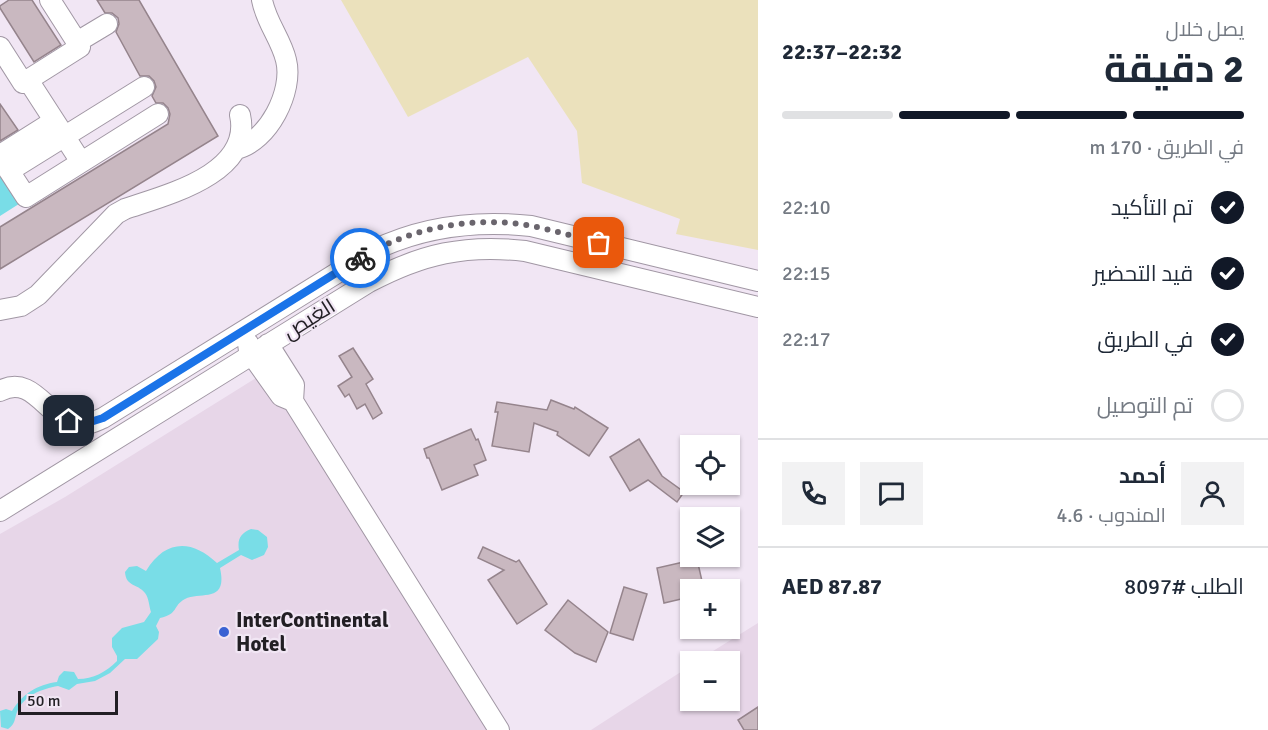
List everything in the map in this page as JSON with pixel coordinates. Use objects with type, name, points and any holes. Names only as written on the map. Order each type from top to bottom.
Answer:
[{"type":"street","points":[[0,47],[22,83],[80,47],[50,0]]},
{"type":"street","points":[[236,149],[246,147],[261,136],[272,119],[288,81],[286,58],[261,0]]},
{"type":"street","points":[[77,42],[107,24]]},
{"type":"street","points":[[28,80],[81,162]]},
{"type":"street","points":[[144,87],[59,129],[3,161],[26,197],[158,114]]},
{"type":"street","points":[[0,310],[21,306],[38,295],[117,214],[189,186],[216,170],[236,149],[242,137],[243,125],[240,115]]},
{"type":"street","points":[[23,151],[45,185]]},
{"type":"street","name":"الغيص","points":[[0,391],[5,388],[20,387],[35,394],[69,421],[84,424],[103,418],[374,250],[392,241],[421,232],[459,225],[501,223],[531,226],[758,281]]},
{"type":"street","name":"الغيص","points":[[0,511],[369,282],[401,265],[430,256],[496,247],[525,251],[758,307]]},
{"type":"street","points":[[285,304],[280,317],[249,342],[248,347],[260,350],[281,396],[293,401],[499,730]]},
{"type":"shaded area","name":"InterContinental Hotel","points":[[280,363],[509,730],[0,730],[0,534],[65,497]]},
{"type":"shaded area","points":[[758,623],[758,730],[591,730],[680,672],[680,711],[740,711],[740,651],[713,651],[732,639],[740,639],[740,634]]},
{"type":"sand","points":[[341,0],[758,0],[758,250],[676,234],[680,219],[582,183],[577,131],[528,57],[408,117]]},
{"type":"water","points":[[0,168],[22,202],[0,216]]},
{"type":"water","points":[[251,529],[258,530],[267,537],[268,547],[264,555],[252,560],[241,555],[220,568],[220,587],[217,592],[185,599],[173,612],[160,618],[156,626],[159,632],[158,639],[137,659],[125,659],[110,673],[95,681],[77,684],[69,690],[58,686],[34,694],[20,706],[11,727],[8,729],[1,727],[0,711],[6,709],[12,711],[26,695],[43,685],[57,682],[64,671],[74,672],[78,679],[89,678],[104,672],[117,661],[112,647],[112,638],[122,628],[144,622],[151,612],[145,593],[127,580],[125,572],[129,567],[137,566],[146,571],[153,560],[162,553],[179,546],[198,550],[217,563],[239,550],[240,537]]},
{"type":"building","points":[[9,0],[32,0],[61,45],[34,62],[0,8]]},
{"type":"building","points":[[97,0],[139,0],[218,136],[0,269],[0,227],[168,124],[170,114],[168,108],[163,103],[156,103],[152,96],[156,87],[154,81],[149,76],[140,76],[116,32],[119,24],[118,18],[112,13],[105,13]]},
{"type":"building","points":[[0,104],[18,130],[0,141]]},
{"type":"building","points":[[353,348],[373,379],[366,384],[382,413],[373,419],[365,404],[357,409],[349,394],[345,397],[338,386],[352,377],[339,356]]},
{"type":"building","points":[[551,400],[574,409],[575,407],[608,428],[589,456],[557,435],[558,432],[534,423],[529,452],[492,446],[498,412],[495,412],[497,402],[547,410]]},
{"type":"building","points":[[471,429],[476,440],[478,439],[486,460],[474,465],[478,475],[442,490],[424,449]]},
{"type":"building","points":[[639,439],[662,476],[680,489],[680,495],[682,495],[677,502],[648,480],[630,491],[610,457]]},
{"type":"building","points":[[483,547],[516,562],[519,560],[547,604],[517,624],[488,580],[504,570],[478,558]]},
{"type":"building","points":[[680,563],[680,567],[699,567],[702,579],[680,579],[680,599],[664,603],[657,568]]},
{"type":"building","points":[[624,587],[647,594],[633,640],[610,633]]},
{"type":"building","points":[[568,600],[608,632],[596,662],[575,653],[545,630]]},
{"type":"building","points":[[758,707],[758,730],[744,730],[738,720]]},
{"type":"way so far","points":[[360,258],[392,241],[421,232],[459,225],[501,223],[531,226],[599,243]]},
{"type":"place","name":"InterContinental Hotel","points":[[224,632]]},
{"type":"route","points":[[69,421],[84,424],[103,418],[360,258]]}]
